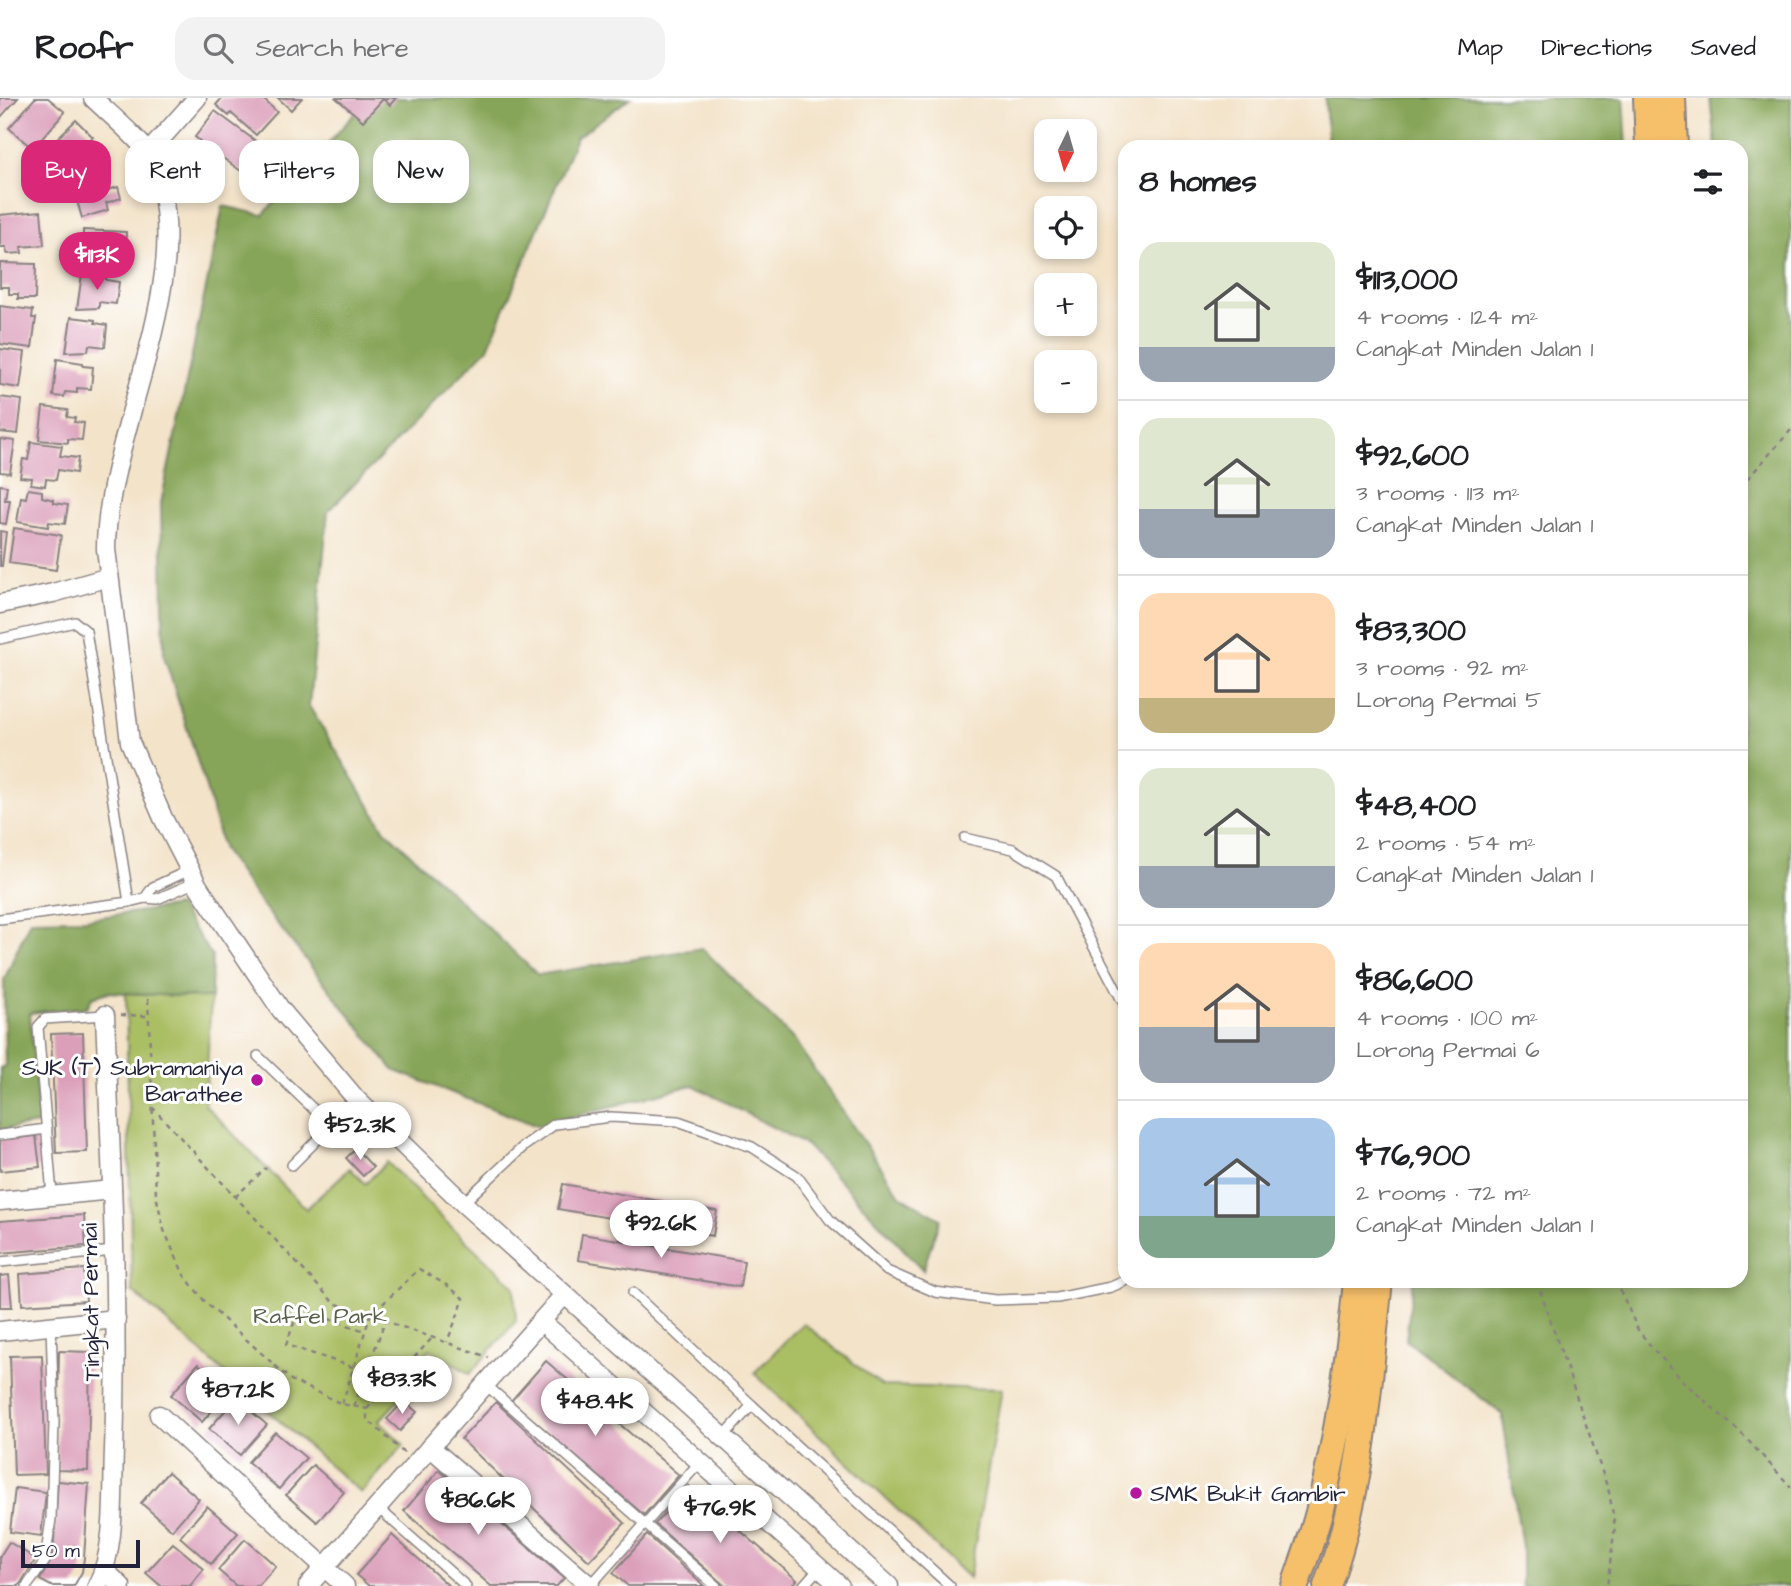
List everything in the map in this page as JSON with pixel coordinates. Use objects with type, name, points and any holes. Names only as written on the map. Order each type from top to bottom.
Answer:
[{"type":"main road","points":[[1647,98],[1649,140]]},
{"type":"main road","points":[[1672,98],[1674,140]]},
{"type":"main road","points":[[1295,1586],[1321,1506],[1337,1433],[1356,1288]]},
{"type":"main road","points":[[1327,1586],[1347,1514],[1364,1422],[1378,1288]]},
{"type":"street","points":[[93,98],[135,140]]},
{"type":"street","points":[[160,140],[197,98]]},
{"type":"street","points":[[163,203],[167,255],[162,292],[106,520],[109,578],[130,742],[163,818],[193,876],[281,1010],[357,1100],[463,1203],[889,1586]]},
{"type":"street","points":[[0,604],[109,578]]},
{"type":"street","name":"Tingkat Permai","points":[[101,1579],[111,1535],[116,1319],[111,1015]]},
{"type":"street","points":[[0,1201],[112,1190]]},
{"type":"street","points":[[308,1586],[564,1295]]},
{"type":"street","points":[[0,1331],[116,1319]]},
{"type":"street","points":[[541,1321],[840,1586]]},
{"type":"street","points":[[159,1415],[345,1586]]},
{"type":"street","points":[[430,1447],[590,1586]]},
{"type":"street","points":[[101,1579],[121,1586]]},
{"type":"lane","points":[[0,639],[75,622],[86,631],[129,902]]},
{"type":"lane","points":[[965,838],[1013,849],[1056,876],[1118,993]]},
{"type":"lane","points":[[0,919],[145,898],[158,899],[193,876]]},
{"type":"lane","points":[[52,1195],[38,1027],[45,1019],[111,1015]]},
{"type":"lane","points":[[258,1056],[331,1126]]},
{"type":"lane","points":[[292,1166],[357,1100]]},
{"type":"lane","points":[[463,1203],[524,1146],[555,1124],[611,1117],[678,1121],[752,1147],[797,1176],[830,1220],[887,1271],[934,1292],[995,1300],[1057,1298],[1118,1284]]},
{"type":"lane","points":[[0,1135],[47,1129]]},
{"type":"lane","points":[[0,1262],[114,1251]]},
{"type":"lane","points":[[633,1293],[950,1586]]},
{"type":"lane","points":[[27,1586],[45,1561],[51,1519],[54,1422],[51,1325]]},
{"type":"lane","points":[[485,1384],[716,1586]]},
{"type":"lane","points":[[723,1437],[752,1405]]},
{"type":"lane","points":[[590,1586],[699,1462]]},
{"type":"lane","points":[[377,1507],[466,1586]]},
{"type":"lane","points":[[803,1586],[819,1568]]},
{"type":"path","points":[[1748,478],[1791,430]]},
{"type":"path","points":[[148,999],[156,1195],[164,1230],[184,1275],[206,1303],[291,1380],[342,1404],[367,1409]]},
{"type":"path","points":[[111,1015],[149,1016]]},
{"type":"path","points":[[151,1105],[334,1303],[505,1362]]},
{"type":"path","points":[[235,1197],[265,1168]]},
{"type":"path","points":[[342,1404],[370,1315],[419,1269],[464,1299],[447,1342]]},
{"type":"path","points":[[1539,1288],[1609,1492],[1615,1526],[1607,1586]]},
{"type":"path","points":[[1619,1288],[1638,1330],[1654,1350],[1685,1383],[1743,1435],[1791,1486]]},
{"type":"path","points":[[353,1367],[286,1345],[299,1309],[365,1331]]},
{"type":"path","points":[[354,1406],[385,1321]]},
{"type":"path","points":[[415,1464],[367,1419],[367,1409],[433,1337]]},
{"type":"green space","points":[[369,98],[630,98],[576,138],[488,348],[328,511],[309,706],[384,829],[538,975],[702,948],[794,1040],[900,1195],[940,1219],[923,1270],[806,1145],[693,1085],[537,1126],[393,1070],[256,897],[223,850],[164,656],[161,503],[223,206],[263,215],[274,203],[359,203],[359,140],[331,140]]},
{"type":"green space","points":[[1325,98],[1624,98],[1627,140],[1328,140]]},
{"type":"green space","points":[[1711,98],[1791,98],[1791,1586],[1522,1586],[1522,1547],[1502,1414],[1406,1340],[1412,1288],[1748,1288],[1748,140],[1715,140]]},
{"type":"green space","points":[[178,906],[212,956],[211,998],[107,992],[92,998],[87,1007],[30,1013],[39,1124],[0,1130],[0,1068],[5,1066],[4,980],[30,920],[86,919]]},
{"type":"green space","name":"Raffel Park","points":[[126,993],[211,998],[205,1105],[306,1209],[350,1168],[365,1184],[387,1162],[514,1286],[516,1321],[470,1374],[430,1349],[403,1381],[410,1388],[379,1421],[404,1445],[361,1493],[132,1291]]},
{"type":"green space","points":[[803,1323],[882,1386],[1002,1389],[969,1578],[754,1373]]},
{"type":"building","points":[[0,98],[18,98],[0,118]]},
{"type":"building","points":[[35,98],[48,98],[65,112],[41,140],[23,140],[9,128]]},
{"type":"building","points":[[222,98],[262,98],[277,112],[256,135],[231,113],[229,116],[216,105]]},
{"type":"building","points":[[278,98],[302,98],[291,110]]},
{"type":"building","points":[[336,98],[396,98],[390,105],[383,99],[363,121]]},
{"type":"building","points":[[215,111],[254,140],[239,140],[239,170],[225,160],[225,140],[199,140],[195,137]]},
{"type":"building","points":[[76,120],[93,137],[90,140],[55,140]]},
{"type":"building","points":[[118,187],[121,198],[111,201],[111,189]]},
{"type":"building","points":[[78,203],[106,203],[108,210],[82,218]]},
{"type":"building","points":[[41,211],[44,245],[21,247],[22,253],[7,254],[6,247],[0,247],[0,215]]},
{"type":"building","points":[[83,230],[126,232],[125,261],[108,260],[108,265],[83,264]]},
{"type":"building","points":[[0,263],[36,264],[35,299],[18,299],[18,294],[9,294],[9,287],[0,287]]},
{"type":"building","points":[[82,274],[106,277],[106,280],[119,282],[116,304],[99,302],[99,308],[77,309]]},
{"type":"building","points":[[0,306],[33,310],[32,318],[36,318],[32,348],[0,344]]},
{"type":"building","points":[[71,317],[95,320],[95,323],[107,325],[105,347],[89,345],[88,351],[66,352]]},
{"type":"building","points":[[0,349],[25,352],[20,388],[0,385]]},
{"type":"building","points":[[57,359],[93,367],[91,389],[77,388],[77,393],[65,392],[64,397],[53,396]]},
{"type":"building","points":[[0,397],[22,400],[18,434],[0,432]]},
{"type":"building","points":[[43,407],[68,410],[67,417],[75,418],[74,422],[84,423],[82,440],[68,439],[68,443],[39,440]]},
{"type":"building","points":[[0,439],[15,441],[10,473],[0,472]]},
{"type":"building","points":[[31,442],[62,446],[60,456],[78,458],[76,473],[58,470],[56,480],[46,479],[45,486],[31,484],[32,478],[20,477],[23,459],[28,460]]},
{"type":"building","points":[[0,485],[7,486],[5,500],[10,500],[6,524],[0,523]]},
{"type":"building","points":[[28,489],[42,491],[42,497],[54,500],[54,503],[68,505],[65,524],[49,522],[48,527],[17,522],[21,497],[26,498]]},
{"type":"building","points":[[14,528],[61,535],[56,570],[9,563]]},
{"type":"building","points":[[0,531],[6,532],[2,566],[0,566]]},
{"type":"building","points":[[83,1033],[87,1152],[56,1153],[51,1034]]},
{"type":"building","points":[[36,1136],[40,1167],[0,1171],[0,1140]]},
{"type":"building","points":[[356,1149],[373,1167],[363,1176],[346,1158]]},
{"type":"building","points":[[563,1184],[717,1211],[713,1236],[558,1209]]},
{"type":"building","points":[[84,1215],[86,1246],[0,1253],[0,1221]]},
{"type":"building","points":[[582,1234],[744,1261],[740,1287],[578,1260]]},
{"type":"building","points":[[84,1269],[86,1301],[22,1305],[20,1274]]},
{"type":"building","points":[[9,1275],[12,1307],[0,1307],[0,1276]]},
{"type":"building","points":[[59,1351],[90,1352],[88,1471],[57,1470]]},
{"type":"building","points":[[42,1355],[46,1474],[14,1475],[10,1356]]},
{"type":"building","points":[[546,1361],[679,1475],[644,1515],[511,1401]]},
{"type":"building","points":[[198,1364],[229,1391],[202,1422],[171,1395]]},
{"type":"building","points":[[236,1398],[267,1425],[240,1455],[209,1429]]},
{"type":"building","points":[[404,1401],[417,1412],[400,1431],[387,1419]]},
{"type":"building","points":[[496,1402],[625,1523],[589,1561],[461,1439]]},
{"type":"building","points":[[275,1432],[306,1458],[279,1489],[248,1462]]},
{"type":"building","points":[[313,1465],[344,1492],[317,1522],[286,1495]]},
{"type":"building","points":[[439,1470],[564,1578],[557,1586],[491,1586],[404,1511]]},
{"type":"building","points":[[168,1472],[199,1499],[172,1530],[141,1503]]},
{"type":"building","points":[[58,1481],[89,1484],[82,1572],[74,1586],[51,1586],[40,1580],[53,1556]]},
{"type":"building","points":[[689,1486],[797,1580],[791,1586],[725,1586],[655,1524]]},
{"type":"building","points":[[15,1488],[46,1492],[41,1536],[10,1532]]},
{"type":"building","points":[[207,1506],[238,1533],[211,1564],[180,1537]]},
{"type":"building","points":[[392,1535],[449,1586],[369,1586],[356,1575]]},
{"type":"building","points":[[647,1535],[704,1586],[628,1586],[613,1573]]},
{"type":"building","points":[[245,1539],[276,1566],[258,1586],[236,1586],[218,1570]]},
{"type":"building","points":[[9,1542],[36,1559],[19,1586],[0,1586],[0,1556]]},
{"type":"building","points":[[173,1543],[204,1569],[190,1586],[161,1586],[146,1573]]},
{"type":"place","name":"SJK (T) Subramaniya Barathee","points":[[257,1080]]},
{"type":"place","name":"SMK Bukit Gambir","points":[[1136,1493]]}]
